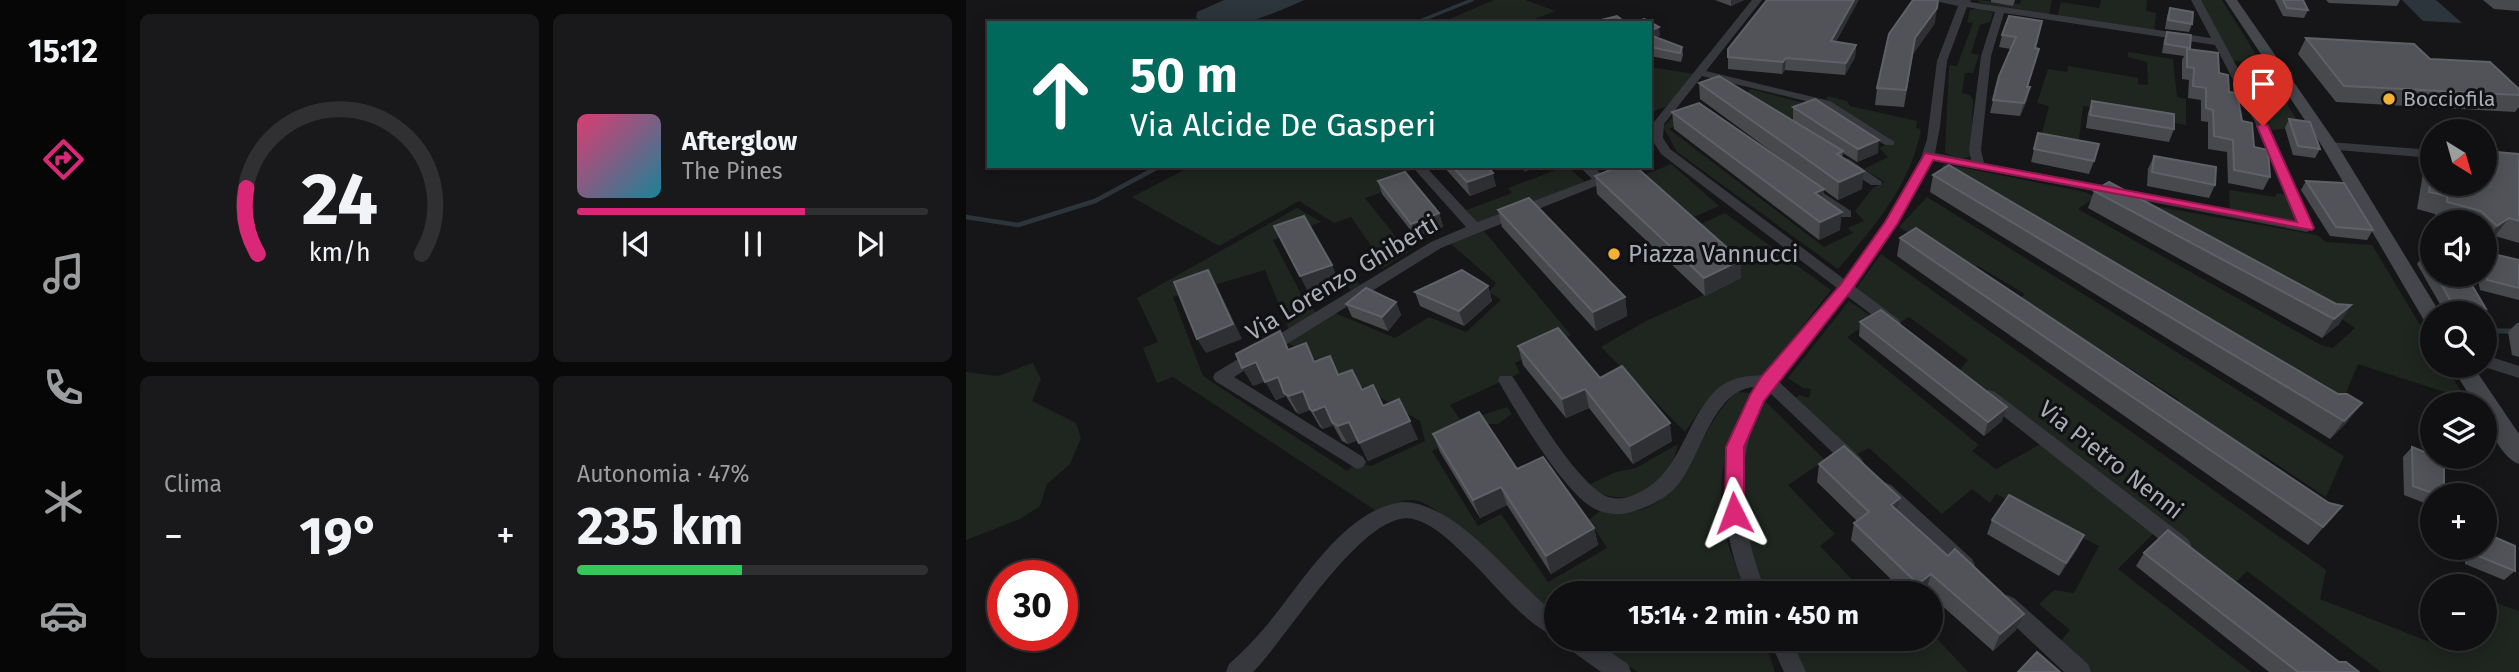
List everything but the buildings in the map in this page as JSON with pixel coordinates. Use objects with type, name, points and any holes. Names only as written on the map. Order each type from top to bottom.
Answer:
[{"type":"main road","points":[[2231,0],[2330,146],[2422,301]]},
{"type":"main road","points":[[2470,378],[2519,454]]},
{"type":"street","points":[[1757,0],[1678,109],[1658,124],[1657,138],[1670,155],[1906,333]]},
{"type":"street","points":[[1936,0],[2001,9],[2053,12],[2218,42]]},
{"type":"street","points":[[1927,159],[1978,164],[2307,228],[2265,130],[2196,0]]},
{"type":"street","points":[[1754,581],[1734,513],[1732,469],[1735,447],[1745,419],[1767,381],[1846,287],[1892,223],[1927,159],[1940,67],[1965,2]]},
{"type":"street","points":[[1978,164],[1975,150],[1986,56],[2001,9]]},
{"type":"street","points":[[1702,73],[1826,103],[1889,142]]},
{"type":"street","points":[[1747,84],[1740,94],[1748,100]]},
{"type":"street","points":[[2330,146],[2420,153]]},
{"type":"street","points":[[1831,154],[1876,182]]},
{"type":"street","points":[[1652,161],[1670,155]]},
{"type":"street","points":[[1927,159],[1952,178]]},
{"type":"street","points":[[1420,168],[1475,228]]},
{"type":"street","points":[[1587,168],[1601,181]]},
{"type":"street","name":"Via Lorenzo Ghiberti","points":[[1357,462],[1221,377],[1436,245],[1635,168]]},
{"type":"street","points":[[1790,174],[1846,214]]},
{"type":"street","points":[[2093,186],[2144,214]]},
{"type":"street","points":[[1892,223],[1910,235]]},
{"type":"street","points":[[2497,365],[2519,372]]},
{"type":"street","points":[[1506,380],[1583,488],[1599,503],[1624,507],[1652,499],[1681,469],[1718,399],[1738,383],[1767,381],[2080,672]]},
{"type":"street","name":"Via Pietro Nenni","points":[[1978,387],[2191,552]]},
{"type":"street","points":[[1237,672],[1346,545],[1371,523],[1392,511],[1413,509],[1456,535],[1544,619]]},
{"type":"street","points":[[1590,651],[1620,672]]},
{"type":"street","points":[[1785,651],[1795,672]]},
{"type":"shaded area","points":[[1224,0],[1304,0],[1251,21],[1206,21],[1196,18],[1197,12]]},
{"type":"shaded area","points":[[1494,0],[1525,0],[1556,11],[1529,21],[1445,21]]},
{"type":"shaded area","points":[[1977,0],[2020,4],[2021,0],[2052,0],[2049,14],[1981,3]]},
{"type":"shaded area","points":[[2101,0],[2147,0],[2146,11],[2156,13],[2154,32],[2057,17],[2061,2],[2099,8]]},
{"type":"shaded area","points":[[2196,0],[2222,0],[2302,128],[2265,130],[2256,113],[2270,113],[2242,62],[2228,60]]},
{"type":"shaded area","points":[[2402,0],[2436,0],[2462,23],[2423,21]]},
{"type":"shaded area","points":[[1978,8],[1993,13],[1990,22],[1980,25],[1971,53],[1979,55],[1973,73],[1965,73],[1962,93],[1970,95],[1973,100],[1971,149],[1969,157],[1960,159],[1945,153],[1949,68],[1950,65],[1957,66],[1973,23],[1967,22],[1970,10]]},
{"type":"shaded area","points":[[2128,52],[2173,59],[2177,97],[2186,99],[2186,125],[2083,106],[2078,147],[2040,141],[2049,106],[2037,103],[2048,69],[2067,72],[2068,66],[2138,78],[2138,84],[2148,85],[2147,62],[2128,57]]},
{"type":"shaded area","points":[[1652,67],[1695,74],[1667,106],[1654,111]]},
{"type":"shaded area","points":[[1751,89],[1819,107],[1786,120],[1746,94]]},
{"type":"shaded area","points":[[1828,96],[1847,101],[1850,106],[1917,121],[1916,128],[1921,129],[1909,169],[1900,187],[1877,221],[1838,269],[1677,152],[1663,127],[1678,112],[1699,117],[1669,129],[1824,247],[1853,233],[1848,228],[1864,221],[1855,211],[1873,188],[1885,182],[1864,169],[1888,157],[1879,148],[1894,141],[1826,99]]},
{"type":"shaded area","points":[[1671,164],[1719,206],[1680,223],[1632,180]]},
{"type":"shaded area","points":[[1944,164],[2085,192],[2095,197],[2078,209],[2321,345],[2333,348],[2355,328],[2333,313],[2120,200],[2317,235],[2326,242],[2372,245],[2420,325],[2420,378],[2453,378],[2462,392],[2444,392],[2358,364],[2343,400],[2084,257],[2093,249],[2058,229],[2047,235],[1940,171]]},
{"type":"shaded area","points":[[1188,168],[1419,168],[1379,181],[1385,191],[1365,198],[1408,252],[1383,268],[1368,270],[1363,260],[1376,253],[1351,217],[1334,223],[1299,201],[1219,246],[1132,197]]},
{"type":"shaded area","points":[[1562,168],[1569,168],[1585,182],[1471,224],[1461,212],[1512,193],[1508,188]]},
{"type":"shaded area","points":[[2229,190],[2276,197],[2276,193],[2293,195],[2307,228],[2230,214]]},
{"type":"shaded area","points":[[1927,197],[2344,456],[2326,497],[2261,454],[2251,464],[2171,410],[2179,400],[2100,349],[2091,356],[2014,304],[2025,294],[1978,266],[1966,272],[1899,227]]},
{"type":"shaded area","points":[[1297,208],[1321,222],[1273,240],[1301,294],[1353,276],[1361,287],[1352,291],[1344,284],[1308,300],[1316,313],[1289,330],[1265,270],[1173,297],[1203,376],[1347,471],[1357,462],[1371,466],[1425,441],[1420,421],[1286,342],[1335,313],[1395,338],[1429,317],[1466,332],[1501,300],[1489,292],[1496,283],[1451,244],[1484,231],[1571,335],[1515,363],[1520,373],[1450,405],[1462,422],[1507,407],[1512,414],[1498,424],[1488,424],[1432,451],[1478,526],[1501,514],[1547,581],[1544,581],[1544,607],[1468,536],[1432,508],[1419,501],[1408,500],[1378,512],[1173,377],[1157,383],[1143,348],[1158,342],[1137,298]]},
{"type":"shaded area","points":[[1725,213],[1831,290],[1764,375],[1735,381],[1716,391],[1685,432],[1601,347],[1646,321],[1741,278],[1688,230]]},
{"type":"shaded area","points":[[1881,254],[2326,570],[2320,599],[2420,638],[2420,651],[2497,651],[2497,603],[2519,611],[2519,672],[2381,672],[2247,571],[2233,585],[2159,528],[2118,569],[2251,672],[2080,672],[2055,648],[2070,630],[2039,604],[2054,590],[2074,593],[2099,546],[1996,494],[1990,503],[1972,489],[1942,514],[1869,448],[1849,458],[1790,403],[1799,395],[1809,398],[1811,389],[1803,388],[1788,378],[1849,301],[1875,319],[1847,337],[1979,445],[1972,451],[1996,469],[2046,441],[1958,372],[1968,360],[1909,317],[1896,325],[1853,293]]},
{"type":"shaded area","points":[[1033,363],[1041,379],[1032,401],[1076,423],[1081,438],[1070,464],[1047,484],[1040,506],[1020,519],[966,540],[966,372],[998,376]]},
{"type":"shaded area","points":[[1737,392],[1750,393],[1729,443],[1722,477],[1722,513],[1732,556],[1742,581],[1550,581],[1607,548],[1589,520],[1601,510],[1630,512],[1652,505],[1670,492],[1721,409]]},
{"type":"shaded area","points":[[1765,401],[1825,460],[1788,485],[1835,534],[1820,546],[1854,581],[1763,581],[1748,549],[1741,480],[1746,433]]},
{"type":"shaded area","points":[[1678,444],[1664,477],[1643,494],[1616,497],[1582,488],[1616,472],[1636,468]]},
{"type":"shaded area","points":[[1943,645],[1968,672],[1803,672],[1793,651],[1943,651]]},
{"type":"shaded area","points":[[1605,651],[1768,651],[1775,672],[1638,672]]},
{"type":"waterway","points":[[1420,21],[1472,0]]},
{"type":"waterway","points":[[966,217],[1018,225],[1095,201],[1156,168]]},
{"type":"waterway","points":[[2497,331],[2519,331]]},
{"type":"place","name":"Bocciofila","points":[[2389,99]]},
{"type":"place","name":"Piazza Vannucci","points":[[1614,254]]},
{"type":"route","points":[[1734,513],[1732,469],[1735,447],[1745,419],[1767,381],[1846,287],[1892,223],[1929,156],[2059,178],[2194,208],[2307,228],[2263,126]]}]
